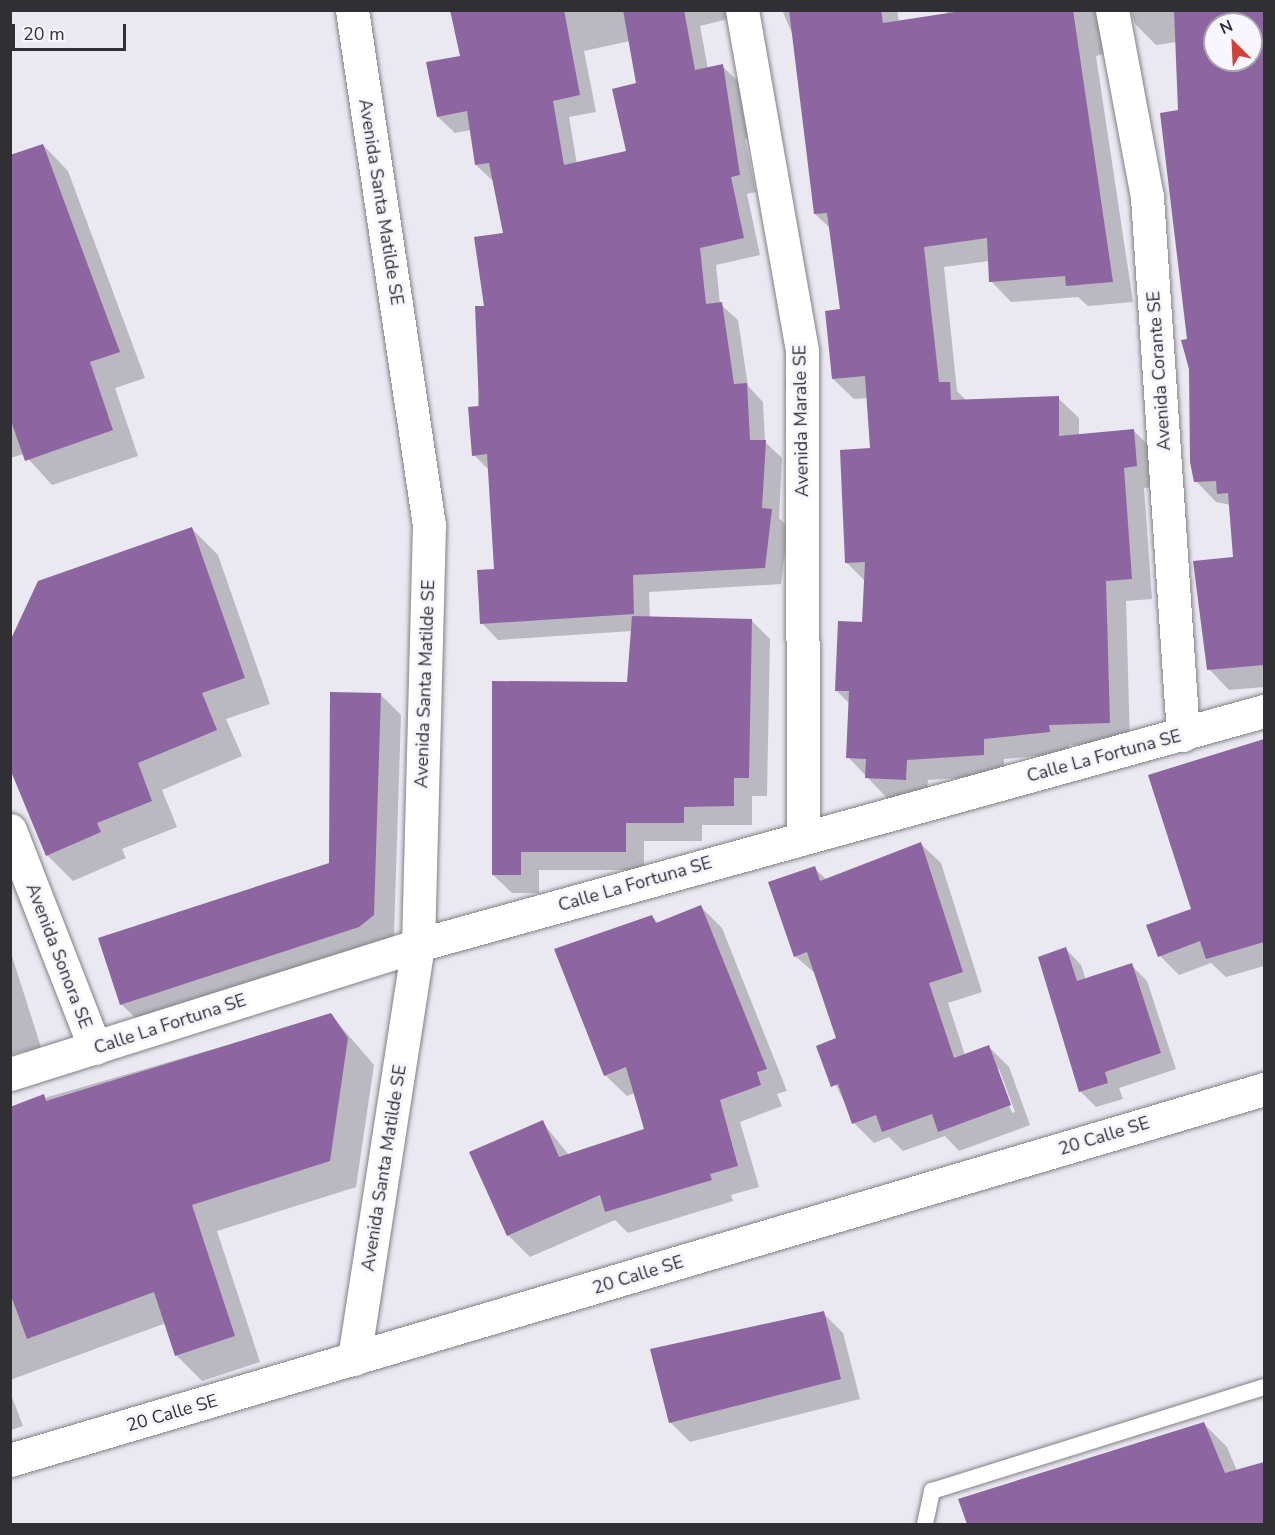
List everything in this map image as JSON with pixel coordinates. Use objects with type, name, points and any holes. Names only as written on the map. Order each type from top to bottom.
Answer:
[{"type":"street","name":"Avenida Santa Matilde SE","points":[[352,10],[429,525],[418,945],[354,1359]]},
{"type":"street","name":"Avenida Marale SE","points":[[742,10],[802,351],[803,836]]},
{"type":"street","name":"Avenida Corante SE","points":[[1112,10],[1147,197],[1183,735]]},
{"type":"street","name":"Calle La Fortuna SE","points":[[10,1074],[418,945],[803,836],[1183,735],[1264,711]]},
{"type":"street","name":"Avenida Sonora SE","points":[[10,830],[95,1048]]},
{"type":"street","name":"20 Calle SE","points":[[10,1460],[1264,1089]]},
{"type":"lane","points":[[925,1524],[932,1491],[1264,1387]]},
{"type":"building","points":[[450,10],[564,10],[580,95],[553,101],[564,165],[626,151],[612,89],[636,83],[623,10],[684,10],[695,70],[723,64],[740,175],[731,177],[744,238],[700,248],[706,304],[722,302],[734,384],[747,383],[750,440],[766,440],[762,508],[772,509],[765,568],[633,575],[634,614],[480,624],[477,570],[494,569],[487,454],[472,456],[468,407],[479,406],[475,306],[484,306],[474,237],[503,233],[489,163],[475,165],[467,111],[437,117],[426,62],[460,56]]},
{"type":"building","points":[[789,10],[881,10],[883,23],[968,10],[1073,10],[1113,282],[1066,286],[1065,276],[989,282],[987,238],[924,247],[939,382],[950,382],[951,400],[1059,396],[1059,436],[1134,429],[1137,466],[1124,468],[1132,579],[1106,581],[1110,723],[1049,725],[1050,732],[984,739],[984,755],[907,760],[906,780],[865,778],[866,759],[846,758],[849,691],[835,691],[838,621],[862,622],[865,562],[845,563],[840,450],[870,448],[865,376],[832,379],[825,311],[840,309],[827,213],[814,214]]},
{"type":"building","points":[[1174,10],[1264,10],[1264,665],[1207,670],[1193,561],[1233,557],[1228,493],[1217,494],[1216,481],[1194,482],[1190,462],[1189,369],[1181,340],[1187,339],[1160,113],[1178,110]]},
{"type":"building","points":[[43,144],[120,352],[90,362],[113,430],[25,461],[10,418],[10,155]]},
{"type":"building","points":[[192,527],[245,678],[202,693],[217,730],[138,763],[152,801],[97,823],[101,832],[46,856],[10,769],[10,641],[38,581]]},
{"type":"building","points":[[632,616],[752,619],[749,778],[734,778],[734,806],[684,807],[684,823],[626,823],[626,852],[521,852],[521,875],[492,875],[492,681],[627,682]]},
{"type":"building","points":[[330,692],[381,693],[374,915],[359,927],[120,1005],[98,938],[329,863]]},
{"type":"building","points":[[1264,739],[1264,942],[1206,959],[1200,941],[1158,957],[1146,925],[1191,909],[1148,775]]},
{"type":"building","points":[[921,842],[963,972],[929,983],[954,1058],[989,1045],[1011,1105],[938,1132],[932,1114],[882,1132],[876,1115],[852,1124],[838,1084],[831,1087],[816,1046],[836,1038],[807,952],[794,957],[768,882],[815,866],[820,881]]},
{"type":"building","points":[[701,905],[767,1069],[757,1072],[761,1085],[720,1100],[738,1166],[710,1174],[712,1180],[605,1212],[600,1195],[507,1236],[469,1152],[543,1120],[559,1157],[644,1129],[626,1067],[604,1076],[554,949],[652,915],[656,923]]},
{"type":"building","points":[[1066,947],[1077,981],[1132,963],[1161,1053],[1105,1072],[1108,1083],[1079,1092],[1038,957]]},
{"type":"building","points":[[331,1013],[348,1038],[330,1161],[192,1205],[235,1336],[175,1356],[154,1292],[27,1339],[10,1293],[10,1107],[44,1094],[46,1101]]},
{"type":"building","points":[[824,1311],[841,1379],[669,1423],[650,1349]]},
{"type":"building","points":[[1204,1422],[1225,1473],[1264,1462],[1264,1524],[967,1524],[958,1499]]}]
